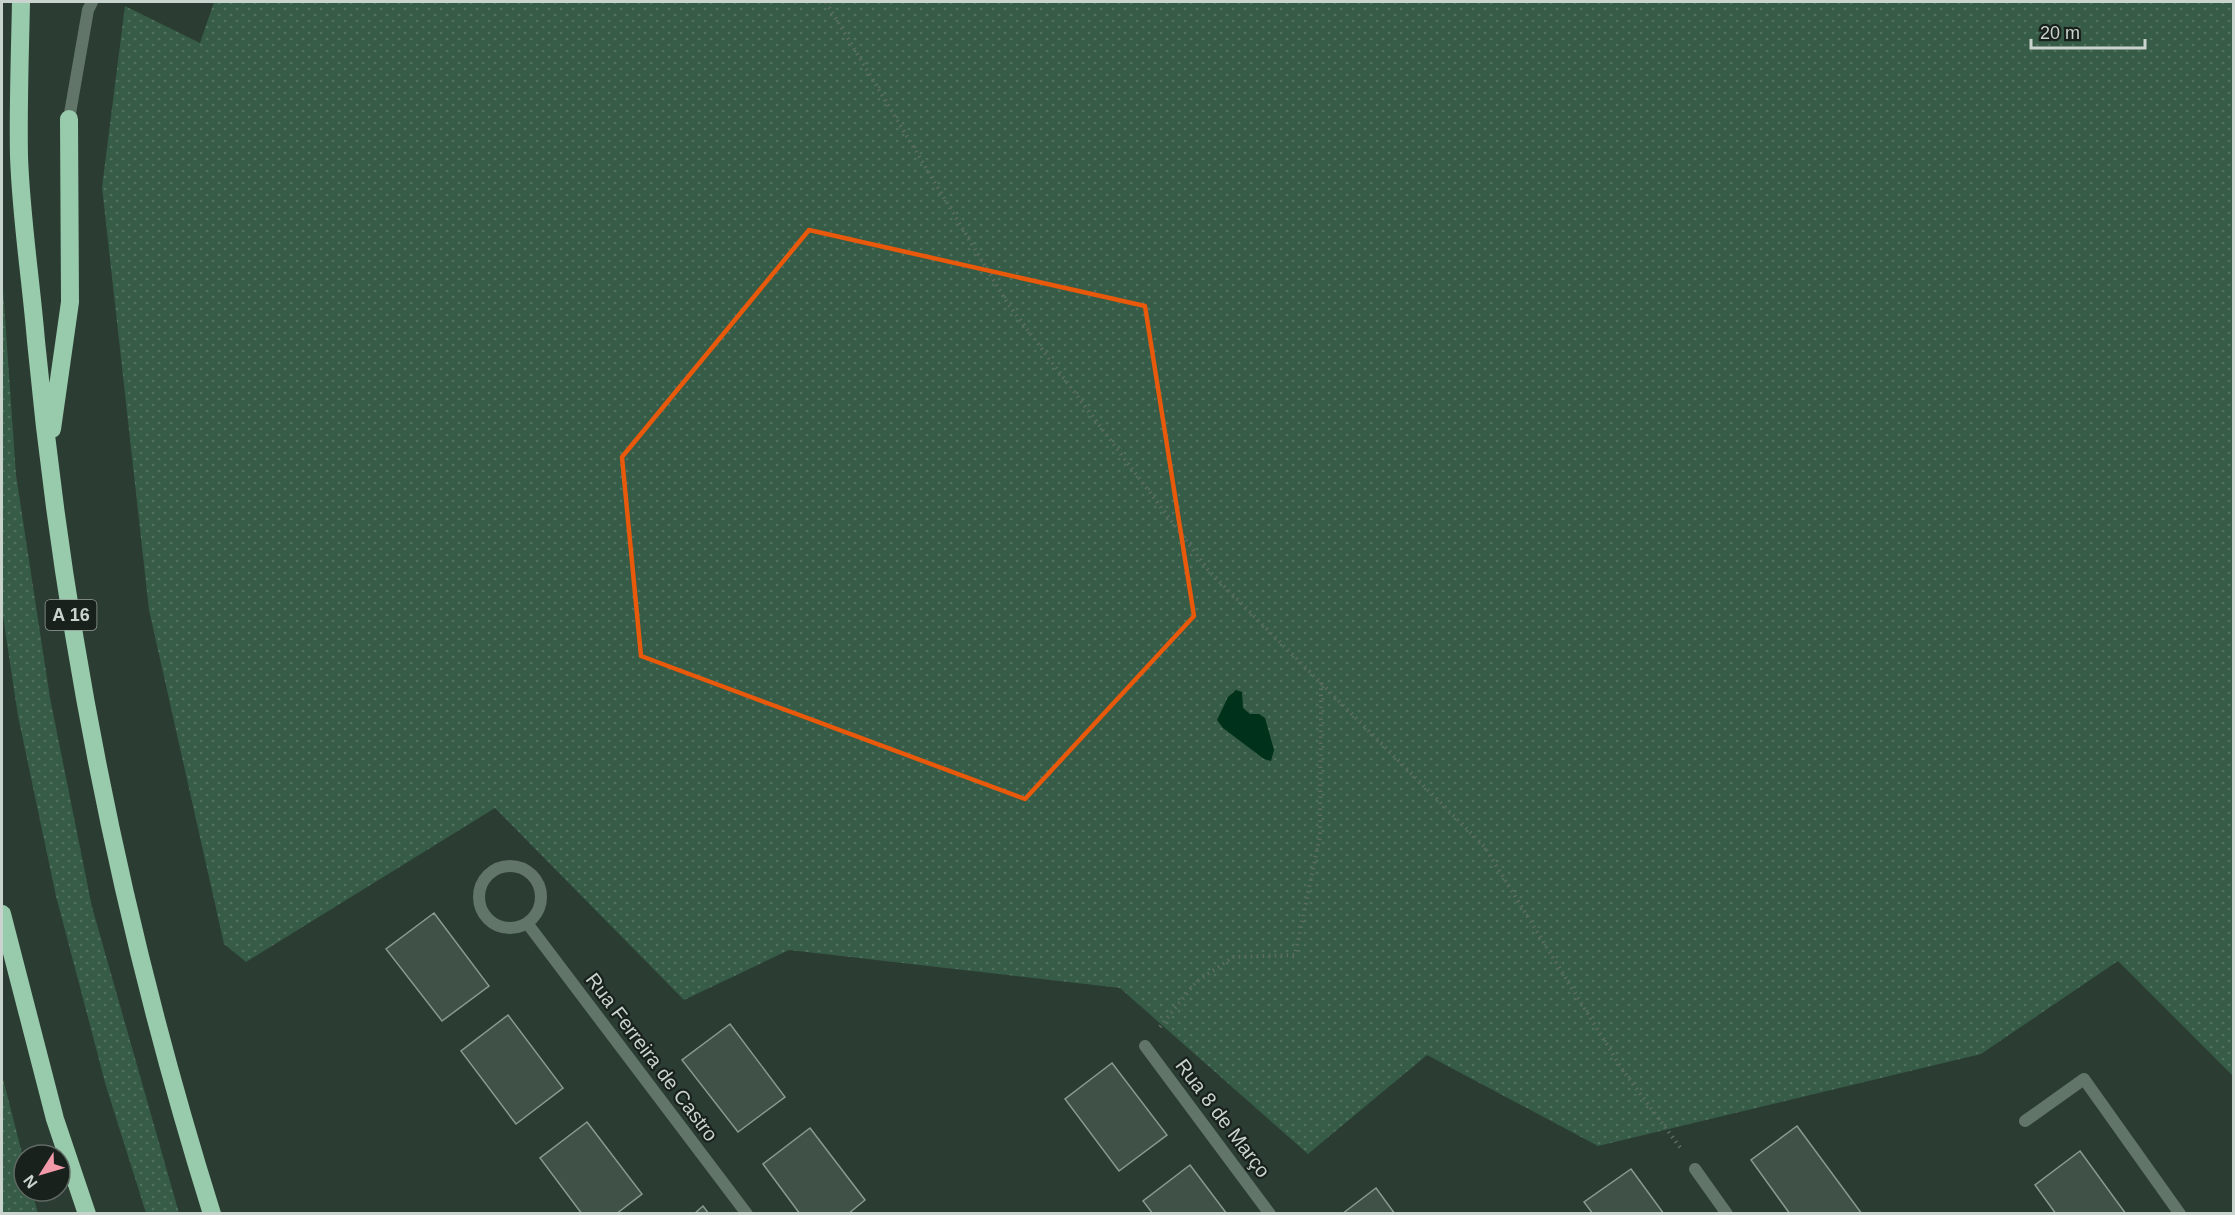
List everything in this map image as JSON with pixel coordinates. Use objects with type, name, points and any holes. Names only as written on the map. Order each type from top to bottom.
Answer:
[{"type":"highway","name":"A 16","points":[[21,2],[19,158],[48,460],[76,650],[108,827],[154,1009],[212,1214]]},
{"type":"highway","points":[[48,460],[70,302],[69,120]]},
{"type":"highway","points":[[2,914],[55,1119],[87,1214]]},
{"type":"street","points":[[69,120],[88,10],[92,2]]},
{"type":"street","points":[[514,866],[525,869],[538,883],[541,894],[540,905],[536,915],[527,923],[506,928],[486,918],[481,909],[479,888],[493,870],[514,866]]},
{"type":"street","name":"Rua Ferreira de Castro","points":[[527,923],[747,1214]]},
{"type":"street","name":"Rua 8 de Março","points":[[1144,1046],[1270,1214]]},
{"type":"street","points":[[2025,1121],[2084,1079],[2180,1214]]},
{"type":"street","points":[[1695,1169],[1727,1214]]},
{"type":"path","points":[[826,2],[1008,304],[1209,571],[1484,846],[1622,1069],[1695,1169]]},
{"type":"path","points":[[1144,1046],[1196,982],[1233,957],[1295,955],[1320,836],[1321,682]]},
{"type":"highlighted area","points":[[809,230],[1145,306],[1194,616],[1025,799],[641,656],[622,457]]},
{"type":"shaded area","points":[[214,2],[2233,2],[2233,1076],[2118,961],[1981,1054],[1598,1146],[1427,1055],[1308,1154],[1120,988],[789,950],[684,1000],[495,808],[246,962],[224,944],[149,610],[102,187],[125,6],[200,43]]},
{"type":"shaded area","points":[[2,274],[16,475],[50,698],[92,907],[179,1213],[146,1213],[106,1086],[56,896],[18,716],[2,610]]},
{"type":"shaded area","points":[[1236,690],[1242,692],[1243,708],[1250,714],[1259,714],[1265,718],[1274,750],[1271,761],[1264,759],[1223,728],[1217,720],[1228,697]]},
{"type":"shaded area","points":[[2,1075],[19,1143],[12,1143],[12,1203],[35,1203],[38,1213],[2,1213]]},
{"type":"building","points":[[434,913],[489,986],[442,1021],[386,949]]},
{"type":"building","points":[[508,1015],[563,1088],[516,1124],[461,1051]]},
{"type":"building","points":[[730,1024],[785,1097],[738,1132],[682,1060]]},
{"type":"building","points":[[1112,1063],[1167,1135],[1119,1171],[1065,1099]]},
{"type":"building","points":[[587,1122],[642,1194],[616,1214],[582,1214],[540,1158]]},
{"type":"building","points":[[1797,1126],[1862,1214],[1790,1214],[1751,1160]]},
{"type":"building","points":[[810,1128],[865,1200],[848,1214],[800,1214],[763,1164]]},
{"type":"building","points":[[2080,1151],[2126,1214],[2056,1214],[2035,1185]]},
{"type":"building","points":[[1190,1165],[1227,1214],[1153,1214],[1143,1201]]},
{"type":"building","points":[[1631,1169],[1664,1214],[1593,1214],[1584,1202]]},
{"type":"building","points":[[1376,1188],[1395,1214],[1342,1214]]},
{"type":"building","points":[[703,1206],[709,1214],[694,1214]]}]
